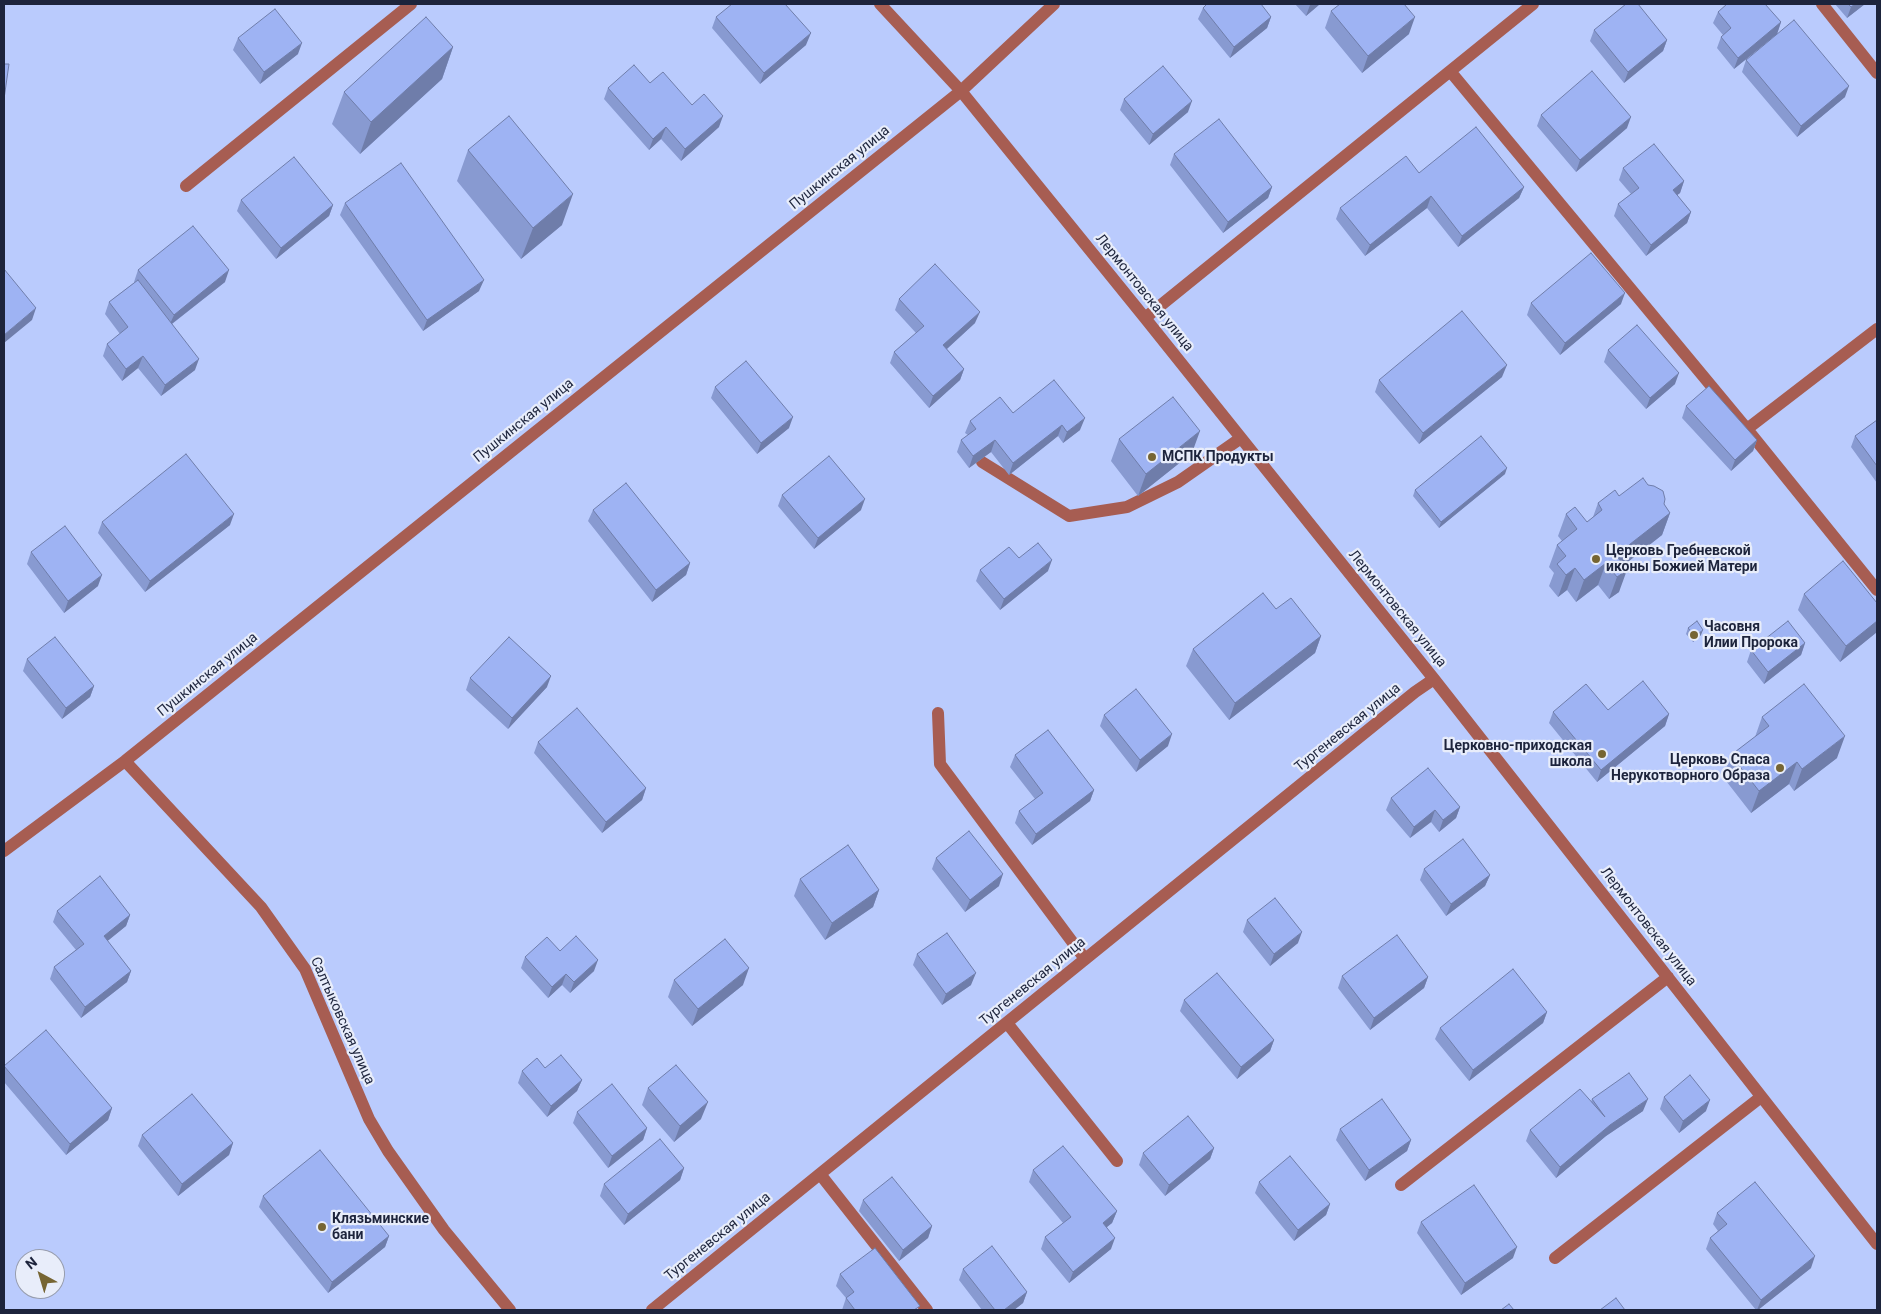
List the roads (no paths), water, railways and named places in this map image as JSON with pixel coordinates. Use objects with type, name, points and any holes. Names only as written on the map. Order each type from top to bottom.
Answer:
[{"type":"street","points":[[186,186],[411,4]]},
{"type":"street","name":"Лермонтовская улица","points":[[880,4],[960,91],[1145,318],[1434,679],[1877,1244]]},
{"type":"street","name":"Пушкинская улица","points":[[4,851],[125,760],[960,91],[1054,4]]},
{"type":"street","points":[[1145,318],[1533,4]]},
{"type":"street","points":[[1822,4],[1877,73]]},
{"type":"street","points":[[1450,71],[1747,429],[1877,590]]},
{"type":"street","points":[[1747,429],[1877,329]]},
{"type":"street","points":[[982,462],[1069,516],[1127,507],[1178,482],[1241,438]]},
{"type":"street","name":"Тургеневская улица","points":[[652,1310],[1415,692],[1434,679]]},
{"type":"street","points":[[938,713],[940,764],[1085,959]]},
{"type":"street","name":"Салтыковская улица","points":[[125,760],[261,907],[305,969],[369,1120],[388,1151],[444,1230],[510,1310]]},
{"type":"street","points":[[1401,1185],[1668,977]]},
{"type":"street","points":[[1007,1023],[1117,1161]]},
{"type":"street","points":[[1555,1258],[1761,1098]]},
{"type":"street","points":[[820,1174],[927,1310]]},
{"type":"place","name":"МСПК Продукты","points":[[1152,457]]},
{"type":"place","name":"Церковь Гребневской иконы Божией Матери","points":[[1596,559]]},
{"type":"place","name":"Часовня Илии Пророка","points":[[1694,635]]},
{"type":"place","name":"Церковно-приходская школа","points":[[1602,754]]},
{"type":"place","name":"Церковь Спаса Нерукотворного Образа","points":[[1780,768]]},
{"type":"place","name":"Клязьминские бани","points":[[322,1227]]}]
